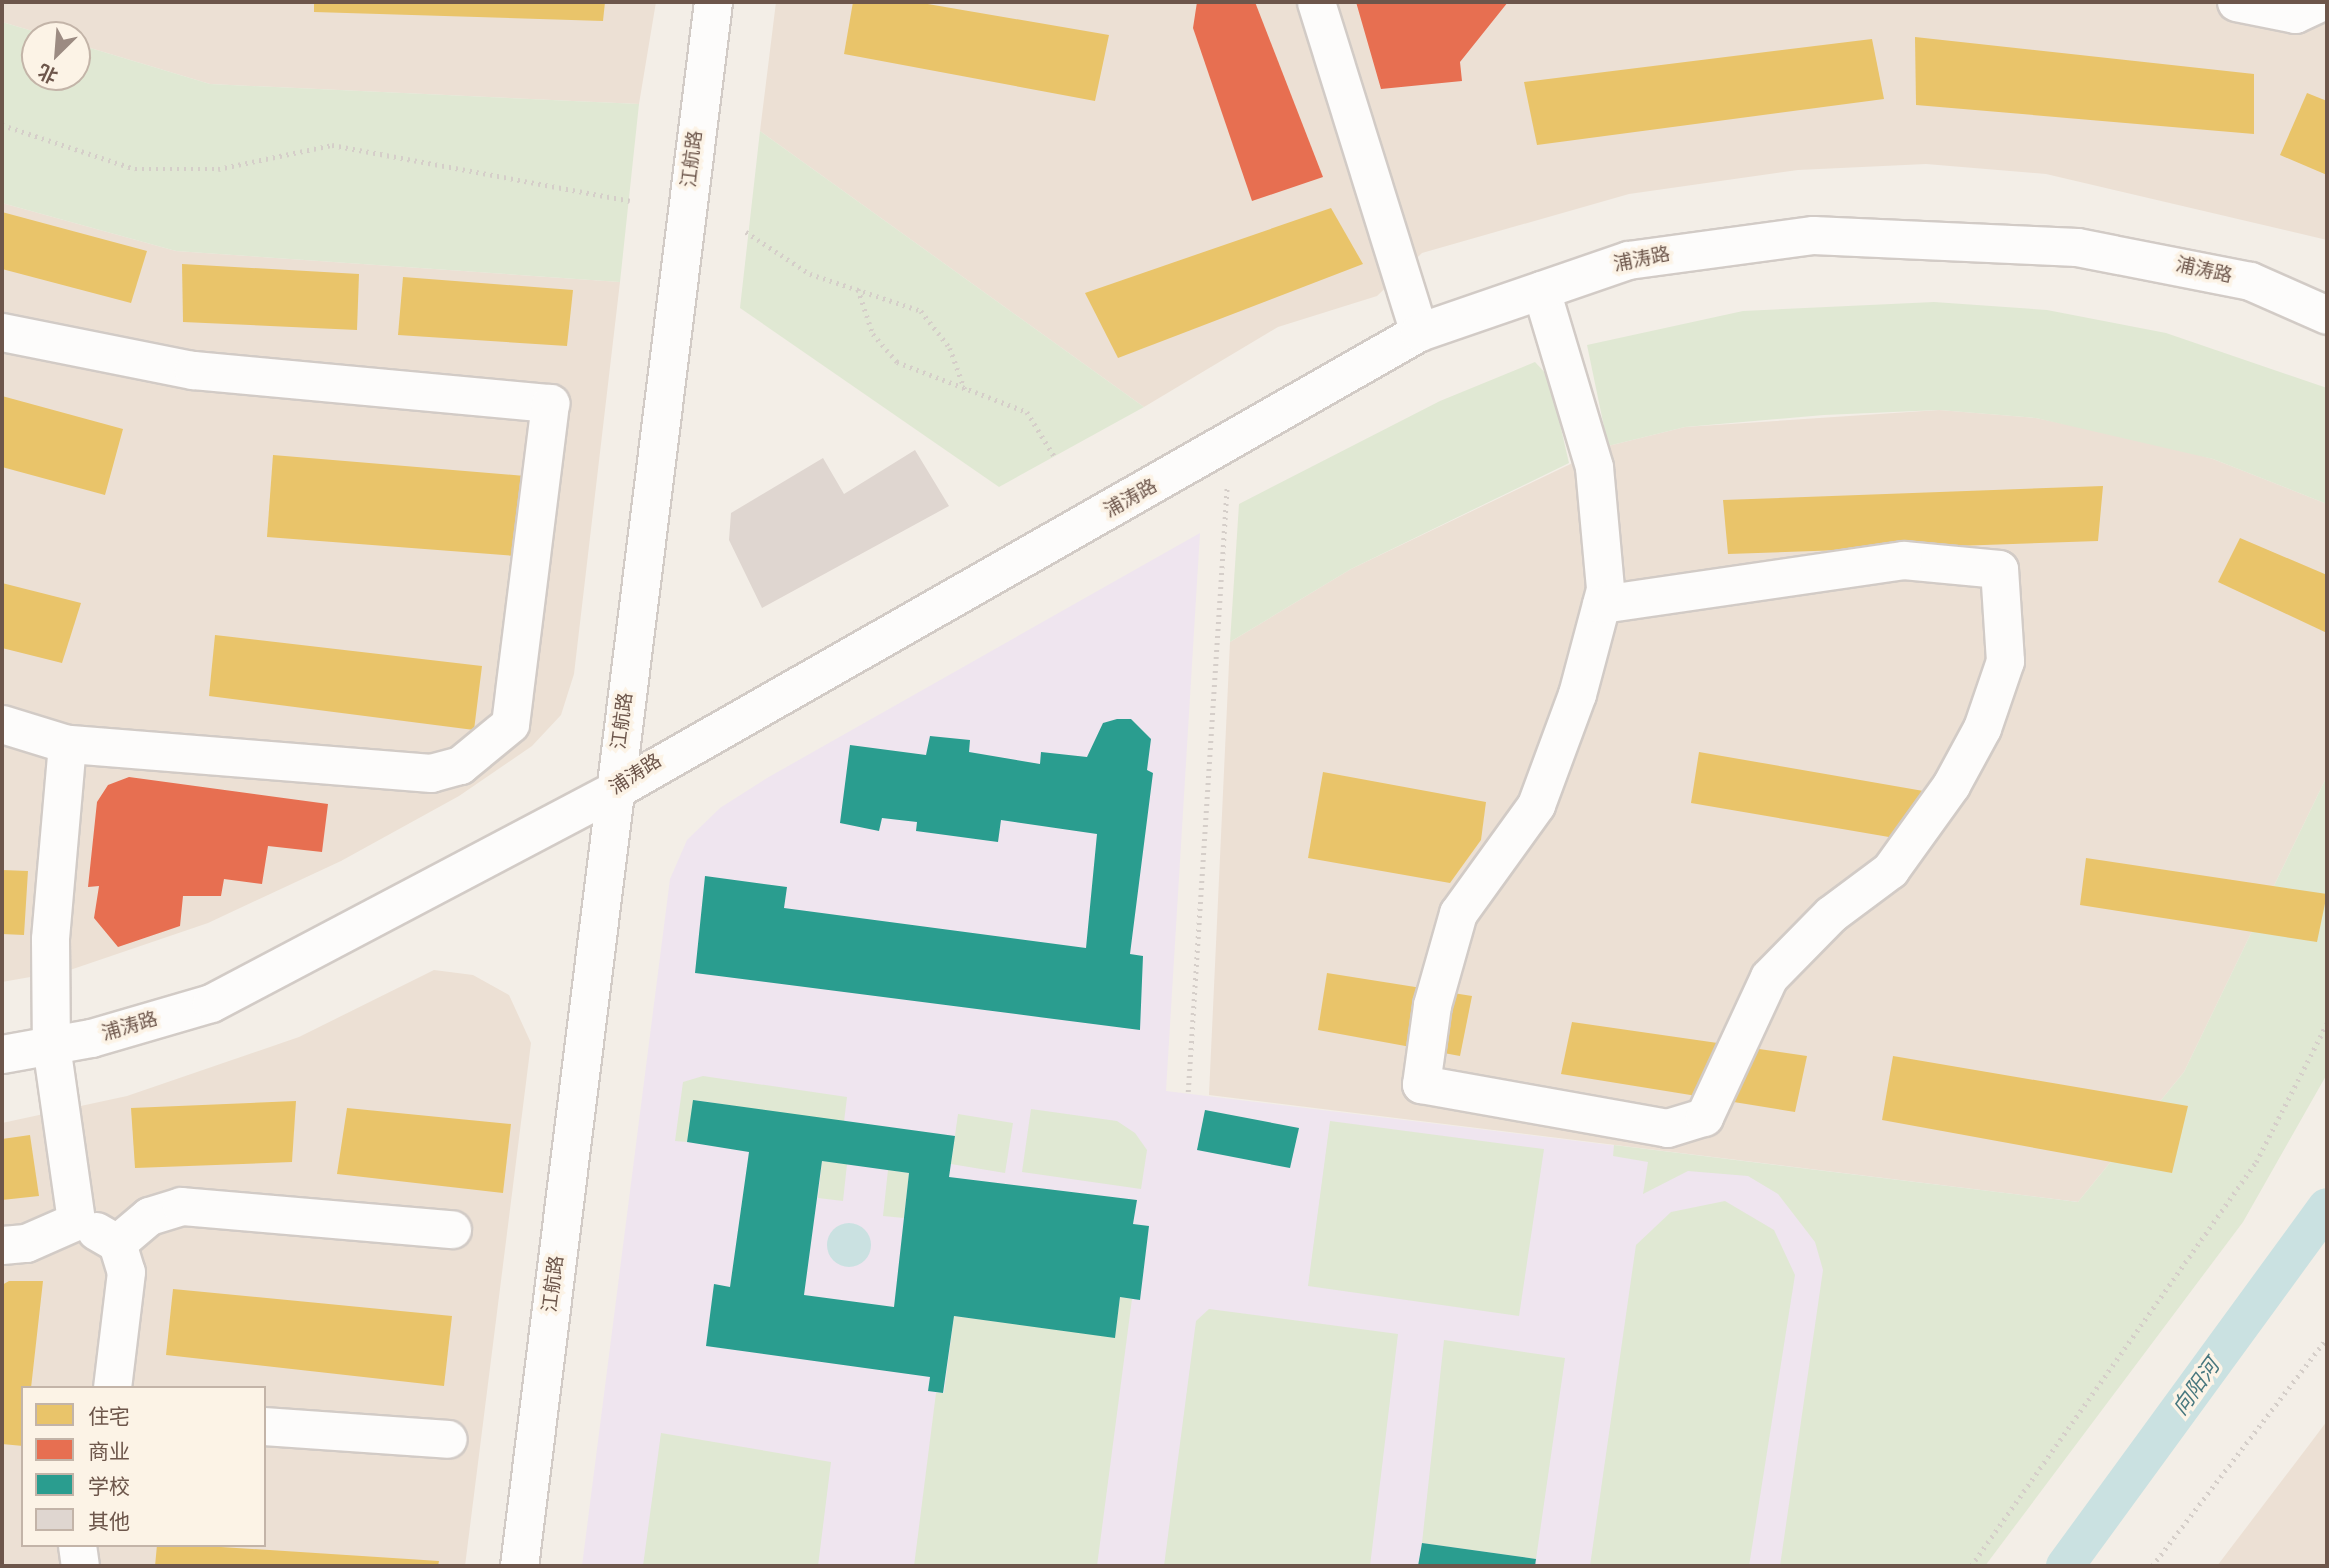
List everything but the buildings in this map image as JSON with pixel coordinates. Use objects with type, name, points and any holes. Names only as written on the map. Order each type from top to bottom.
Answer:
[{"type":"street","name":"江航路","points":[[519,1566],[713,2]]},
{"type":"street","points":[[1316,2],[1419,332]]},
{"type":"street","points":[[2236,2],[2295,14],[2321,2]]},
{"type":"street","name":"浦涛路","points":[[2,1054],[51,1045],[211,1003],[615,790],[1229,445],[1419,332],[1541,290],[1654,256],[1813,235],[1942,237],[2077,247],[2189,266],[2250,281],[2327,315]]},
{"type":"street","points":[[1541,290],[1594,467],[1601,604],[1536,805],[1458,913],[1432,1005],[1421,1084],[1667,1128],[1704,1117],[1769,977],[1831,914],[1890,870],[1951,785],[1982,728],[2006,661],[1999,569],[1903,560],[1601,604]]},
{"type":"street","points":[[2,332],[193,370],[550,404],[510,724],[488,747],[431,773],[67,744],[2,724]]},
{"type":"street","points":[[67,744],[50,939],[51,1045],[76,1221]]},
{"type":"street","points":[[117,1243],[149,1216],[181,1206],[452,1229]]},
{"type":"street","points":[[76,1221],[117,1243],[126,1272],[113,1386]]},
{"type":"street","points":[[2,1245],[26,1242],[76,1221]]},
{"type":"street","points":[[266,1426],[448,1439]]},
{"type":"street","points":[[77,1547],[80,1566]]},
{"type":"path","points":[[2,125],[135,169],[218,169],[332,145],[630,201]]},
{"type":"path","points":[[746,232],[810,274],[921,312],[950,348],[965,390]]},
{"type":"path","points":[[858,289],[873,334],[897,362],[1027,412],[1056,459]]},
{"type":"path","points":[[1188,1092],[1229,445]]},
{"type":"path","points":[[1971,1566],[2256,1161],[2327,1023]]},
{"type":"path","points":[[2152,1566],[2327,1338]]},
{"type":"shaded area","points":[[2,2],[656,2],[639,104],[210,84],[91,48],[91,21],[21,21],[21,28],[2,22]]},
{"type":"shaded area","points":[[776,2],[2327,2],[2327,240],[2046,174],[1926,164],[1798,170],[1629,194],[1422,253],[1377,296],[1278,327],[1144,407],[760,131]]},
{"type":"shaded area","points":[[2,203],[176,251],[620,282],[574,674],[561,715],[532,746],[459,796],[341,861],[208,923],[70,970],[2,982]]},
{"type":"shaded area","points":[[1939,410],[2036,418],[2144,440],[2213,459],[2327,504],[2327,776],[2184,1072],[2078,1202],[1209,1095],[1230,642],[1351,569],[1608,446],[1685,427]]},
{"type":"shaded area","points":[[1200,533],[1166,1091],[2078,1202],[1808,1566],[582,1566],[670,879],[687,840],[720,808],[767,778]]},
{"type":"shaded area","points":[[434,970],[473,975],[509,995],[531,1043],[465,1566],[2,1566],[2,1123],[127,1096],[299,1037]]},
{"type":"shaded area","points":[[2327,1421],[2327,1566],[2217,1566],[2309,1445]]},
{"type":"green space","points":[[2,22],[21,28],[21,91],[91,91],[91,48],[210,84],[639,104],[620,282],[176,251],[2,203]]},
{"type":"green space","points":[[760,131],[1144,407],[999,487],[740,308]]},
{"type":"green space","points":[[1934,302],[2047,310],[2166,333],[2327,388],[2327,504],[2213,459],[2036,418],[1939,410],[1824,415],[1685,427],[1608,446],[1587,345],[1743,311]]},
{"type":"green space","points":[[1535,362],[1549,377],[1569,463],[1351,569],[1230,642],[1239,504],[1440,401]]},
{"type":"green space","points":[[2327,776],[2327,1074],[2243,1222],[1985,1566],[1780,1566],[1823,1270],[1815,1242],[1778,1194],[1748,1176],[1688,1171],[1643,1194],[1648,1162],[1613,1156],[1614,1145],[2078,1202],[2184,1072]]},
{"type":"green space","points":[[703,1076],[847,1097],[844,1122],[694,1100],[687,1142],[675,1141],[683,1082]]},
{"type":"green space","points":[[1031,1109],[1117,1121],[1135,1133],[1147,1150],[1141,1189],[1022,1172]]},
{"type":"green space","points":[[958,1114],[1013,1123],[1005,1173],[951,1164]]},
{"type":"green space","points":[[1330,1121],[1544,1149],[1519,1316],[1308,1286]]},
{"type":"green space","points":[[822,1161],[847,1164],[843,1201],[818,1198]]},
{"type":"green space","points":[[888,1170],[909,1173],[904,1218],[883,1216]]},
{"type":"green space","points":[[1725,1201],[1774,1230],[1795,1275],[1749,1566],[1590,1566],[1636,1245],[1671,1212]]},
{"type":"green space","points":[[1120,1297],[1132,1299],[1097,1566],[914,1566],[936,1393],[944,1393],[954,1316],[1115,1337]]},
{"type":"green space","points":[[1209,1309],[1398,1334],[1370,1566],[1164,1566],[1196,1321]]},
{"type":"green space","points":[[1444,1340],[1565,1358],[1536,1559],[1422,1543]]},
{"type":"green space","points":[[661,1433],[831,1462],[818,1566],[643,1566]]},
{"type":"water","points":[[849,1223],[864,1230],[871,1245],[864,1260],[849,1267],[834,1260],[827,1245],[834,1230]]},
{"type":"waterway","name":"向阳河","points":[[2065,1566],[2327,1207]]}]
